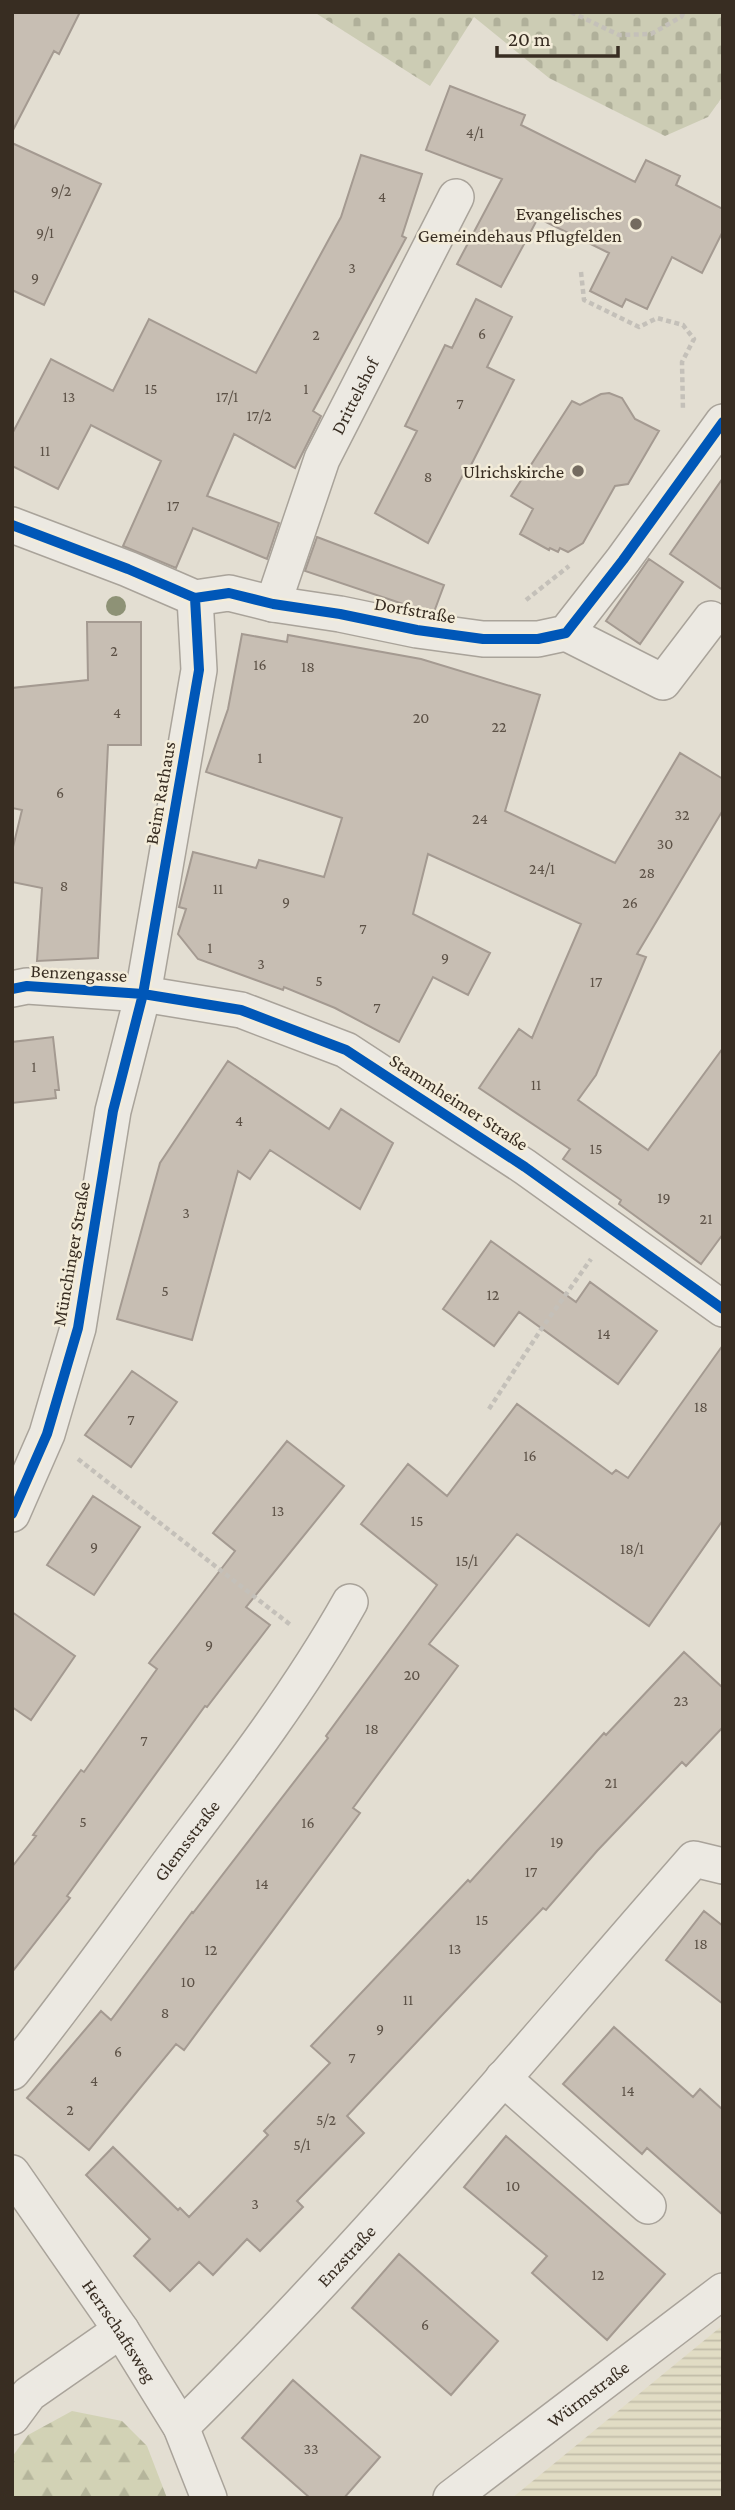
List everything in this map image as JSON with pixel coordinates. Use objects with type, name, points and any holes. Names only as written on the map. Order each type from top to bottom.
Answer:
[{"type":"street","name":"Drittelshof","points":[[273,604],[322,459],[456,197]]},
{"type":"street","points":[[711,619],[663,682],[566,633],[623,560],[723,422]]},
{"type":"street","name":"Dorfstraße","points":[[12,525],[195,597],[229,593],[273,604],[483,639],[538,639],[566,633]]},
{"type":"street","name":"Beim Rathaus","points":[[144,994],[199,670],[195,597]]},
{"type":"street","name":"Benzengasse","points":[[12,989],[27,986],[144,994]]},
{"type":"street","name":"Stammheimer Straße","points":[[144,994],[242,1010],[346,1050],[460,1122],[723,1309]]},
{"type":"street","name":"Münchinger Straße","points":[[12,1514],[47,1434],[78,1328],[113,1111],[144,994]]},
{"type":"street","name":"Glemsstraße","points":[[12,2072],[113,1943],[255,1750],[323,1650],[350,1602]]},
{"type":"street","name":"Enzstraße","points":[[181,2427],[223,2386],[357,2242],[694,1859],[723,1866]]},
{"type":"street","points":[[503,2078],[648,2206]]},
{"type":"street","name":"Herrschaftsweg","points":[[12,2173],[121,2330],[181,2427],[209,2498]]},
{"type":"street","name":"Würmstraße","points":[[451,2498],[723,2291]]},
{"type":"street","points":[[12,2417],[29,2394],[121,2330]]},
{"type":"path","points":[[571,12],[620,35],[651,34],[681,17],[684,12]]},
{"type":"path","points":[[581,272],[584,300],[639,327],[657,318],[683,325],[694,339],[682,362],[684,422]]},
{"type":"path","points":[[523,602],[561,570],[579,561]]},
{"type":"path","points":[[489,1409],[542,1328],[612,1230]]},
{"type":"path","points":[[47,1434],[323,1650]]},
{"type":"shaded area","points":[[723,2325],[723,2498],[512,2498]]},
{"type":"green space","points":[[314,12],[723,12],[723,96],[708,117],[665,136],[549,78],[474,17],[430,86]]},
{"type":"green space","points":[[72,2411],[122,2421],[147,2446],[167,2498],[12,2498],[12,2457],[28,2435]]},
{"type":"building","points":[[12,12],[80,12],[59,54],[54,51],[12,132]]},
{"type":"building","points":[[450,86],[525,115],[521,125],[635,182],[646,160],[680,176],[676,185],[723,209],[723,231],[702,273],[672,257],[647,309],[626,299],[622,307],[590,291],[609,253],[538,218],[501,287],[457,264],[502,179],[426,150]]},
{"type":"building","points":[[12,143],[101,184],[44,305],[12,290]]},
{"type":"building","points":[[361,155],[422,174],[402,236],[406,238],[313,411],[321,416],[295,468],[234,434],[207,496],[279,523],[267,559],[193,528],[176,568],[123,546],[161,461],[91,425],[58,489],[12,466],[12,434],[51,359],[113,391],[149,319],[256,373],[341,217]]},
{"type":"building","points":[[476,299],[512,317],[487,367],[514,380],[428,543],[375,513],[417,431],[405,426],[445,345],[452,348]]},
{"type":"building","name":"Ulrichskirche","points":[[609,393],[622,398],[635,419],[659,431],[628,484],[615,486],[583,543],[568,552],[560,548],[558,552],[550,548],[549,550],[520,534],[533,509],[511,496],[572,401],[580,405],[601,394]]},
{"type":"building","points":[[723,478],[723,590],[670,554]]},
{"type":"building","points":[[317,537],[444,585],[434,612],[305,571]]},
{"type":"building","points":[[649,559],[683,582],[640,644],[606,621]]},
{"type":"building","points":[[87,622],[141,622],[141,745],[108,745],[98,958],[37,961],[42,888],[12,882],[12,851],[22,810],[12,808],[12,688],[88,680]]},
{"type":"building","points":[[242,634],[287,642],[288,635],[421,659],[540,695],[505,811],[615,863],[680,753],[723,779],[723,810],[637,954],[646,957],[596,1075],[578,1100],[648,1150],[723,1048],[723,1234],[701,1264],[619,1204],[621,1200],[563,1159],[570,1149],[479,1088],[519,1029],[532,1038],[581,924],[428,854],[413,914],[490,953],[468,995],[433,977],[399,1042],[335,1008],[284,987],[283,990],[198,959],[178,934],[186,909],[179,907],[193,852],[256,868],[259,860],[324,877],[342,818],[206,772],[228,709]]},
{"type":"building","points":[[53,1037],[59,1090],[55,1090],[56,1098],[12,1103],[12,1042]]},
{"type":"building","points":[[228,1061],[329,1129],[341,1109],[393,1143],[360,1209],[270,1150],[250,1179],[238,1171],[192,1340],[117,1319],[160,1163]]},
{"type":"building","points":[[491,1241],[576,1302],[590,1282],[657,1331],[618,1384],[519,1312],[494,1346],[443,1309]]},
{"type":"building","points":[[723,1345],[723,1520],[649,1626],[517,1534],[429,1644],[458,1666],[353,1808],[360,1813],[184,2050],[176,2044],[89,2150],[27,2098],[101,2011],[111,2020],[328,1738],[326,1736],[437,1585],[361,1524],[408,1464],[447,1496],[517,1404],[612,1474],[616,1470],[628,1478]]},
{"type":"building","points":[[132,1371],[177,1402],[131,1467],[85,1435]]},
{"type":"building","points":[[287,1441],[344,1486],[246,1607],[270,1625],[207,1707],[205,1706],[67,1896],[70,1898],[12,1972],[12,1867],[157,1669],[149,1663],[235,1551],[213,1533]]},
{"type":"building","points":[[93,1496],[140,1527],[94,1595],[47,1565]]},
{"type":"building","points":[[12,1612],[75,1656],[31,1720],[12,1707]]},
{"type":"building","points":[[684,1652],[723,1688],[723,1727],[686,1766],[682,1762],[597,1851],[546,1910],[543,1908],[347,2116],[364,2133],[297,2201],[303,2207],[260,2251],[247,2239],[213,2275],[199,2262],[170,2291],[134,2256],[150,2239],[86,2175],[113,2147],[178,2210],[180,2208],[189,2217],[268,2135],[264,2131],[330,2063],[311,2046],[468,1880],[470,1882],[604,1733],[606,1735]]},
{"type":"building","points":[[704,1911],[723,1926],[723,2004],[666,1960]]},
{"type":"building","points":[[614,2027],[693,2097],[700,2089],[723,2110],[723,2215],[647,2148],[642,2154],[563,2084]]},
{"type":"building","points":[[506,2136],[665,2274],[607,2340],[532,2273],[547,2256],[464,2187]]},
{"type":"building","points":[[399,2254],[498,2341],[451,2395],[352,2308]]},
{"type":"building","points":[[293,2380],[380,2457],[344,2498],[310,2498],[242,2438]]},
{"type":"cycle path","points":[[12,525],[128,569],[195,598],[229,593],[273,604],[417,630],[483,639],[538,639],[566,633],[623,560],[723,422]]},
{"type":"cycle path","points":[[12,1514],[47,1434],[78,1328],[113,1111],[143,994],[199,670],[195,598]]},
{"type":"cycle path","points":[[12,989],[27,986],[143,994],[241,1010],[346,1050],[525,1167],[723,1309]]},
{"type":"place","name":"Evangelisches Gemeindehaus Pflugfelden","points":[[636,224]]},
{"type":"place","name":"Ulrichskirche","points":[[578,471]]}]
